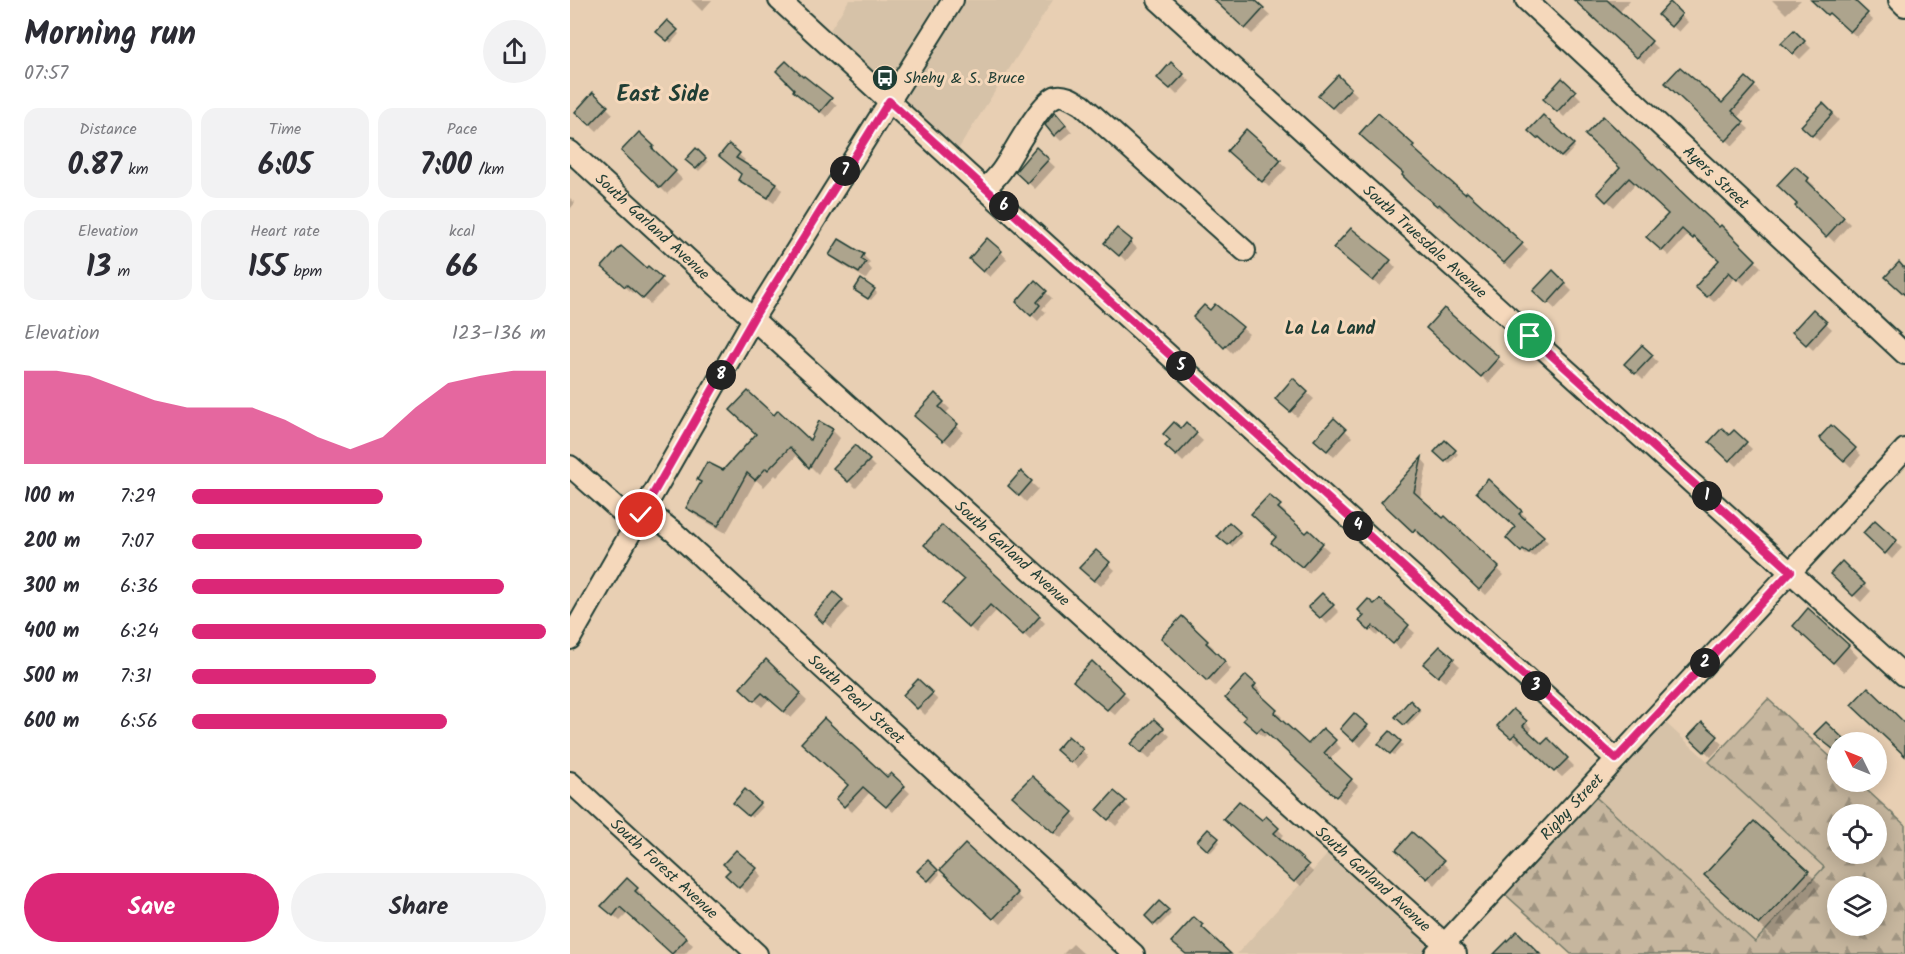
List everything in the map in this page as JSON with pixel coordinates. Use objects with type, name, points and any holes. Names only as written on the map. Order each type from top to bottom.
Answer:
[{"type":"street","points":[[779,0],[1616,759]]},
{"type":"street","points":[[570,639],[753,319],[953,0]]},
{"type":"street","name":"South Truesdale Avenue","points":[[1158,0],[1905,676]]},
{"type":"street","name":"Ayers Street","points":[[1526,0],[1905,354]]},
{"type":"street","points":[[1899,0],[1905,6]]},
{"type":"street","points":[[986,188],[1002,170],[1051,99],[1058,95],[1068,97],[1083,105],[1245,251]]},
{"type":"street","name":"South Garland Avenue","points":[[570,151],[1445,950]]},
{"type":"street","name":"Rigby Street","points":[[1445,950],[1616,759],[1905,449]]},
{"type":"street","name":"South Pearl Street","points":[[570,466],[625,515],[649,514],[674,532],[1134,954]]},
{"type":"street","name":"South Forest Avenue","points":[[570,782],[757,954]]},
{"type":"shaded area","points":[[849,0],[1053,0],[952,159],[823,41]]},
{"type":"shaded area","points":[[1657,715],[1824,867],[1754,942],[1588,790]]},
{"type":"shaded area","points":[[1336,845],[1445,943],[1435,954],[1237,954]]},
{"type":"green space","points":[[1768,699],[1827,754],[1827,792],[1869,792],[1882,804],[1827,804],[1827,864],[1887,864],[1887,809],[1905,825],[1905,954],[1571,954],[1497,887],[1588,790],[1755,942],[1824,867],[1709,762]]},
{"type":"building","points":[[1214,0],[1255,0],[1264,8],[1245,29]]},
{"type":"building","points":[[1574,0],[1607,0],[1652,41],[1637,58]]},
{"type":"building","points":[[1811,0],[1854,0],[1868,13],[1850,32]]},
{"type":"building","points":[[1670,2],[1682,14],[1671,27],[1658,15]]},
{"type":"building","points":[[667,20],[678,30],[667,41],[656,32]]},
{"type":"building","points":[[1794,30],[1805,41],[1793,54],[1781,43]]},
{"type":"building","points":[[786,61],[803,77],[832,98],[820,112],[793,91],[794,89],[776,71]]},
{"type":"building","points":[[1171,62],[1184,74],[1170,89],[1157,78]]},
{"type":"building","points":[[1680,67],[1722,103],[1746,77],[1755,85],[1732,111],[1744,122],[1726,141],[1665,83]]},
{"type":"building","points":[[1338,75],[1351,88],[1332,108],[1318,96]]},
{"type":"building","points":[[1562,78],[1576,91],[1557,112],[1543,99]]},
{"type":"building","points":[[593,92],[608,106],[590,125],[575,112]]},
{"type":"building","points":[[1823,103],[1833,113],[1812,136],[1801,126]]},
{"type":"building","points":[[1055,112],[1066,125],[1054,136],[1045,125]]},
{"type":"building","points":[[1378,113],[1442,174],[1465,194],[1467,192],[1523,243],[1504,263],[1439,204],[1437,206],[1415,188],[1402,175],[1403,173],[1359,134]]},
{"type":"building","points":[[1543,115],[1574,144],[1561,157],[1539,137],[1537,139],[1528,131]]},
{"type":"building","points":[[1603,116],[1756,260],[1737,280],[1729,272],[1707,297],[1695,287],[1719,260],[1682,229],[1662,251],[1646,237],[1668,214],[1629,178],[1606,202],[1597,193],[1620,168],[1585,135]]},
{"type":"building","points":[[1246,129],[1281,160],[1262,182],[1227,151]]},
{"type":"building","points":[[639,132],[676,171],[660,188],[621,151]]},
{"type":"building","points":[[729,144],[740,153],[736,158],[777,183],[768,198],[738,180],[741,174],[719,156]]},
{"type":"building","points":[[1036,147],[1049,159],[1027,183],[1015,172]]},
{"type":"building","points":[[696,148],[706,158],[696,169],[685,160]]},
{"type":"building","points":[[1795,166],[1844,217],[1826,237],[1777,185]]},
{"type":"building","points":[[1117,228],[1132,240],[1119,256],[1104,243]]},
{"type":"building","points":[[1351,228],[1391,260],[1373,281],[1333,248]]},
{"type":"building","points":[[987,238],[1002,251],[983,272],[969,259]]},
{"type":"building","points":[[839,239],[864,254],[861,259],[866,262],[859,273],[829,255]]},
{"type":"building","points":[[621,246],[646,268],[648,266],[662,278],[643,299],[602,267]]},
{"type":"building","points":[[1899,262],[1905,269],[1905,295],[1885,277]]},
{"type":"building","points":[[1553,270],[1566,283],[1547,304],[1533,291]]},
{"type":"building","points":[[861,279],[875,289],[868,299],[854,290]]},
{"type":"building","points":[[1035,280],[1047,291],[1037,302],[1040,305],[1031,316],[1016,302]]},
{"type":"building","points":[[1215,304],[1243,327],[1224,348],[1193,317],[1204,305],[1210,310]]},
{"type":"building","points":[[1444,308],[1499,357],[1481,377],[1426,328]]},
{"type":"building","points":[[1813,309],[1827,322],[1806,345],[1792,332]]},
{"type":"building","points":[[1642,345],[1653,355],[1635,374],[1624,364]]},
{"type":"building","points":[[1293,378],[1308,392],[1290,412],[1275,399]]},
{"type":"building","points":[[748,391],[774,415],[778,410],[810,440],[819,421],[833,429],[809,468],[790,447],[755,480],[747,473],[718,526],[686,508],[701,482],[697,480],[707,462],[723,470],[756,434],[730,410]]},
{"type":"building","points":[[935,393],[944,402],[939,407],[958,424],[943,441],[914,416]]},
{"type":"building","points":[[1334,418],[1346,429],[1327,451],[1314,440]]},
{"type":"building","points":[[1174,422],[1181,428],[1186,422],[1197,433],[1176,456],[1165,446],[1170,440],[1163,434]]},
{"type":"building","points":[[1831,425],[1856,448],[1844,461],[1819,438]]},
{"type":"building","points":[[1722,428],[1729,435],[1734,430],[1747,442],[1729,461],[1709,442]]},
{"type":"building","points":[[1445,440],[1456,450],[1445,462],[1434,452]]},
{"type":"building","points":[[855,445],[870,460],[848,482],[833,468]]},
{"type":"building","points":[[1422,457],[1414,492],[1443,518],[1445,516],[1499,567],[1479,590],[1415,529],[1413,532],[1381,502]]},
{"type":"building","points":[[1021,471],[1032,481],[1019,496],[1008,486]]},
{"type":"building","points":[[1488,479],[1522,511],[1519,514],[1544,536],[1529,553],[1523,549],[1521,552],[1506,538],[1515,527],[1476,492]]},
{"type":"building","points":[[1269,495],[1281,505],[1278,508],[1306,533],[1309,530],[1323,543],[1302,567],[1271,543],[1276,537],[1251,514]]},
{"type":"building","points":[[1875,520],[1897,540],[1885,554],[1863,533]]},
{"type":"building","points":[[1229,522],[1240,532],[1228,545],[1217,536]]},
{"type":"building","points":[[942,525],[1040,616],[1023,635],[990,605],[969,628],[942,603],[964,580],[924,545]]},
{"type":"building","points":[[1096,550],[1110,562],[1094,581],[1079,568]]},
{"type":"building","points":[[1842,561],[1865,584],[1853,596],[1830,574]]},
{"type":"building","points":[[834,592],[843,600],[823,623],[814,614]]},
{"type":"building","points":[[1322,593],[1334,605],[1320,618],[1308,607]]},
{"type":"building","points":[[1368,599],[1374,604],[1380,599],[1409,625],[1393,644],[1373,626],[1369,631],[1359,621],[1364,616],[1358,610]]},
{"type":"building","points":[[1808,608],[1849,645],[1833,663],[1793,626]]},
{"type":"building","points":[[1182,616],[1225,661],[1207,681],[1161,638]]},
{"type":"building","points":[[1440,646],[1454,658],[1438,677],[1423,664]]},
{"type":"building","points":[[766,659],[801,693],[784,712],[762,693],[754,701],[740,688]]},
{"type":"building","points":[[1092,661],[1124,692],[1107,710],[1073,681]]},
{"type":"building","points":[[1246,675],[1256,684],[1253,688],[1277,710],[1274,713],[1308,744],[1323,728],[1336,740],[1324,753],[1352,779],[1336,797],[1261,728],[1257,732],[1243,720],[1246,717],[1225,698]]},
{"type":"building","points":[[918,679],[933,693],[917,709],[903,695]]},
{"type":"building","points":[[1868,687],[1905,723],[1905,756],[1887,739],[1887,732],[1880,732],[1851,705]]},
{"type":"building","points":[[1410,700],[1419,709],[1404,725],[1395,717]]},
{"type":"building","points":[[1513,709],[1527,721],[1523,726],[1542,744],[1548,738],[1568,758],[1554,772],[1515,734],[1511,738],[1497,726]]},
{"type":"building","points":[[1354,713],[1368,725],[1353,741],[1340,729]]},
{"type":"building","points":[[824,718],[887,777],[891,773],[905,786],[886,807],[863,787],[844,807],[836,799],[848,785],[801,743]]},
{"type":"building","points":[[1154,719],[1164,728],[1141,753],[1131,744]]},
{"type":"building","points":[[1702,722],[1718,736],[1704,752],[1688,737]]},
{"type":"building","points":[[1826,722],[1836,732],[1827,732],[1827,744],[1814,734]]},
{"type":"building","points":[[1390,731],[1401,741],[1390,754],[1378,744]]},
{"type":"building","points":[[1068,736],[1083,749],[1071,763],[1056,750]]},
{"type":"building","points":[[1032,776],[1073,812],[1054,833],[1012,796]]},
{"type":"building","points":[[745,789],[760,803],[748,816],[733,803]]},
{"type":"building","points":[[1114,791],[1126,801],[1108,820],[1097,810]]},
{"type":"building","points":[[1239,801],[1262,820],[1266,816],[1279,828],[1274,833],[1309,865],[1294,882],[1223,819]]},
{"type":"building","points":[[1754,821],[1809,871],[1759,925],[1704,875]]},
{"type":"building","points":[[1208,829],[1219,838],[1208,851],[1197,841]]},
{"type":"building","points":[[1412,832],[1444,861],[1427,879],[1396,850]]},
{"type":"building","points":[[965,844],[1018,893],[993,919],[940,870]]},
{"type":"building","points":[[736,850],[757,868],[739,888],[725,875],[730,870],[723,864]]},
{"type":"building","points":[[928,860],[938,870],[928,881],[917,871]]},
{"type":"building","points":[[627,878],[638,888],[635,891],[687,938],[672,954],[620,907],[613,916],[601,906]]},
{"type":"building","points":[[1159,901],[1169,910],[1154,925],[1145,916]]},
{"type":"building","points":[[1194,917],[1231,954],[1186,954],[1171,942]]},
{"type":"building","points":[[1517,931],[1540,954],[1494,954]]},
{"type":"place","name":"Shehy & S. Bruce","points":[[885,78]]},
{"type":"district","name":"East Side","points":[[663,95]]},
{"type":"district","name":"La La Land","points":[[1330,329]]},
{"type":"route","points":[[641,515],[753,319],[889,101],[1616,759],[1791,571],[1530,336]]}]
